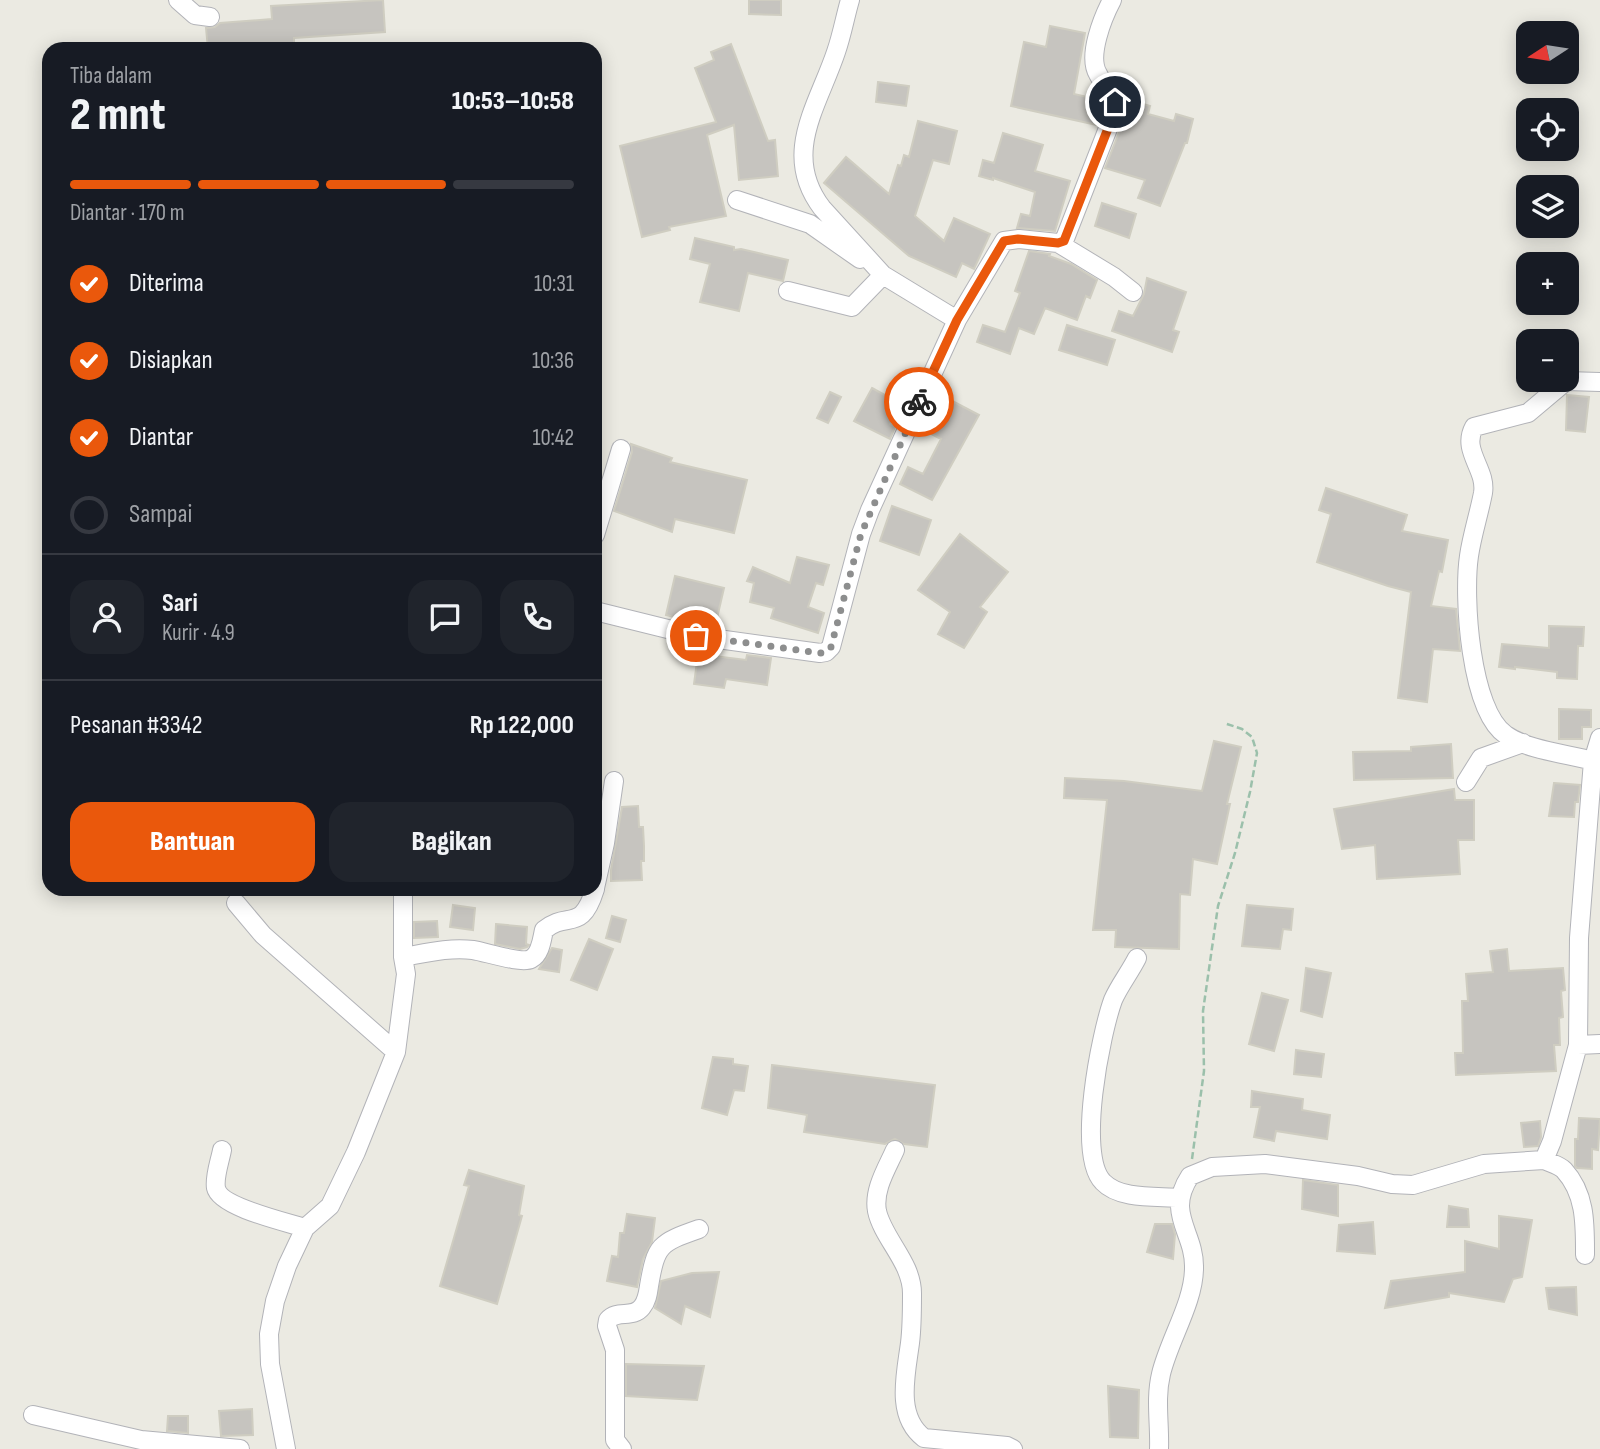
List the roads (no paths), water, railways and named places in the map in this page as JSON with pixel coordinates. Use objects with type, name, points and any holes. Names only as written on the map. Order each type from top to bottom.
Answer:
[{"type":"street","points":[[178,0],[195,15],[210,17]]},
{"type":"street","points":[[850,0],[837,51],[809,119],[803,157],[805,174],[815,198],[879,272]]},
{"type":"street","points":[[602,613],[696,636],[827,652],[831,647],[861,534],[957,320],[1004,241],[1064,241],[1116,108],[1094,64],[1096,43],[1112,0]]},
{"type":"street","points":[[737,200],[810,224],[879,272],[957,320]]},
{"type":"street","points":[[1058,243],[1114,277],[1133,292]]},
{"type":"street","points":[[788,291],[852,307],[879,272]]},
{"type":"street","points":[[1593,761],[1523,743],[1505,735],[1493,723],[1483,701],[1472,654],[1467,577],[1469,554],[1484,487],[1480,469],[1471,455],[1471,432],[1479,425],[1528,413],[1566,381],[1600,382]]},
{"type":"street","points":[[602,512],[621,449]]},
{"type":"street","points":[[1544,1160],[1552,1141],[1578,1045],[1579,938],[1593,761],[1600,738]]},
{"type":"street","points":[[1466,782],[1481,758],[1523,743]]},
{"type":"street","points":[[602,859],[614,781]]},
{"type":"street","points":[[286,1449],[270,1364],[269,1334],[275,1301],[304,1227],[330,1206],[356,1152],[396,1052],[406,974],[403,957],[403,896]]},
{"type":"street","points":[[403,957],[470,950],[532,959],[537,954],[544,930],[555,922],[580,917],[592,896]]},
{"type":"street","points":[[236,903],[263,935],[396,1052]]},
{"type":"street","points":[[1137,958],[1114,998],[1101,1042],[1090,1135],[1095,1169],[1101,1181],[1109,1188],[1180,1198]]},
{"type":"street","points":[[1578,1045],[1600,1044]]},
{"type":"street","points":[[222,1150],[216,1186],[220,1196],[232,1204],[304,1227]]},
{"type":"street","points":[[895,1150],[880,1185],[877,1211],[907,1268],[913,1291],[910,1342],[905,1367],[908,1417],[915,1431],[924,1438],[1007,1446],[1013,1449]]},
{"type":"street","points":[[1159,1449],[1157,1399],[1160,1377],[1172,1336],[1193,1285],[1195,1264],[1182,1225],[1180,1198],[1190,1176],[1212,1167],[1265,1164],[1413,1185],[1484,1164],[1544,1160],[1563,1168],[1575,1188],[1585,1214],[1585,1255]]},
{"type":"street","points":[[622,1449],[615,1440],[615,1350],[607,1326],[608,1320],[616,1314],[633,1313],[643,1307],[654,1259],[661,1246],[699,1229]]},
{"type":"street","points":[[33,1415],[141,1440],[240,1449]]}]
